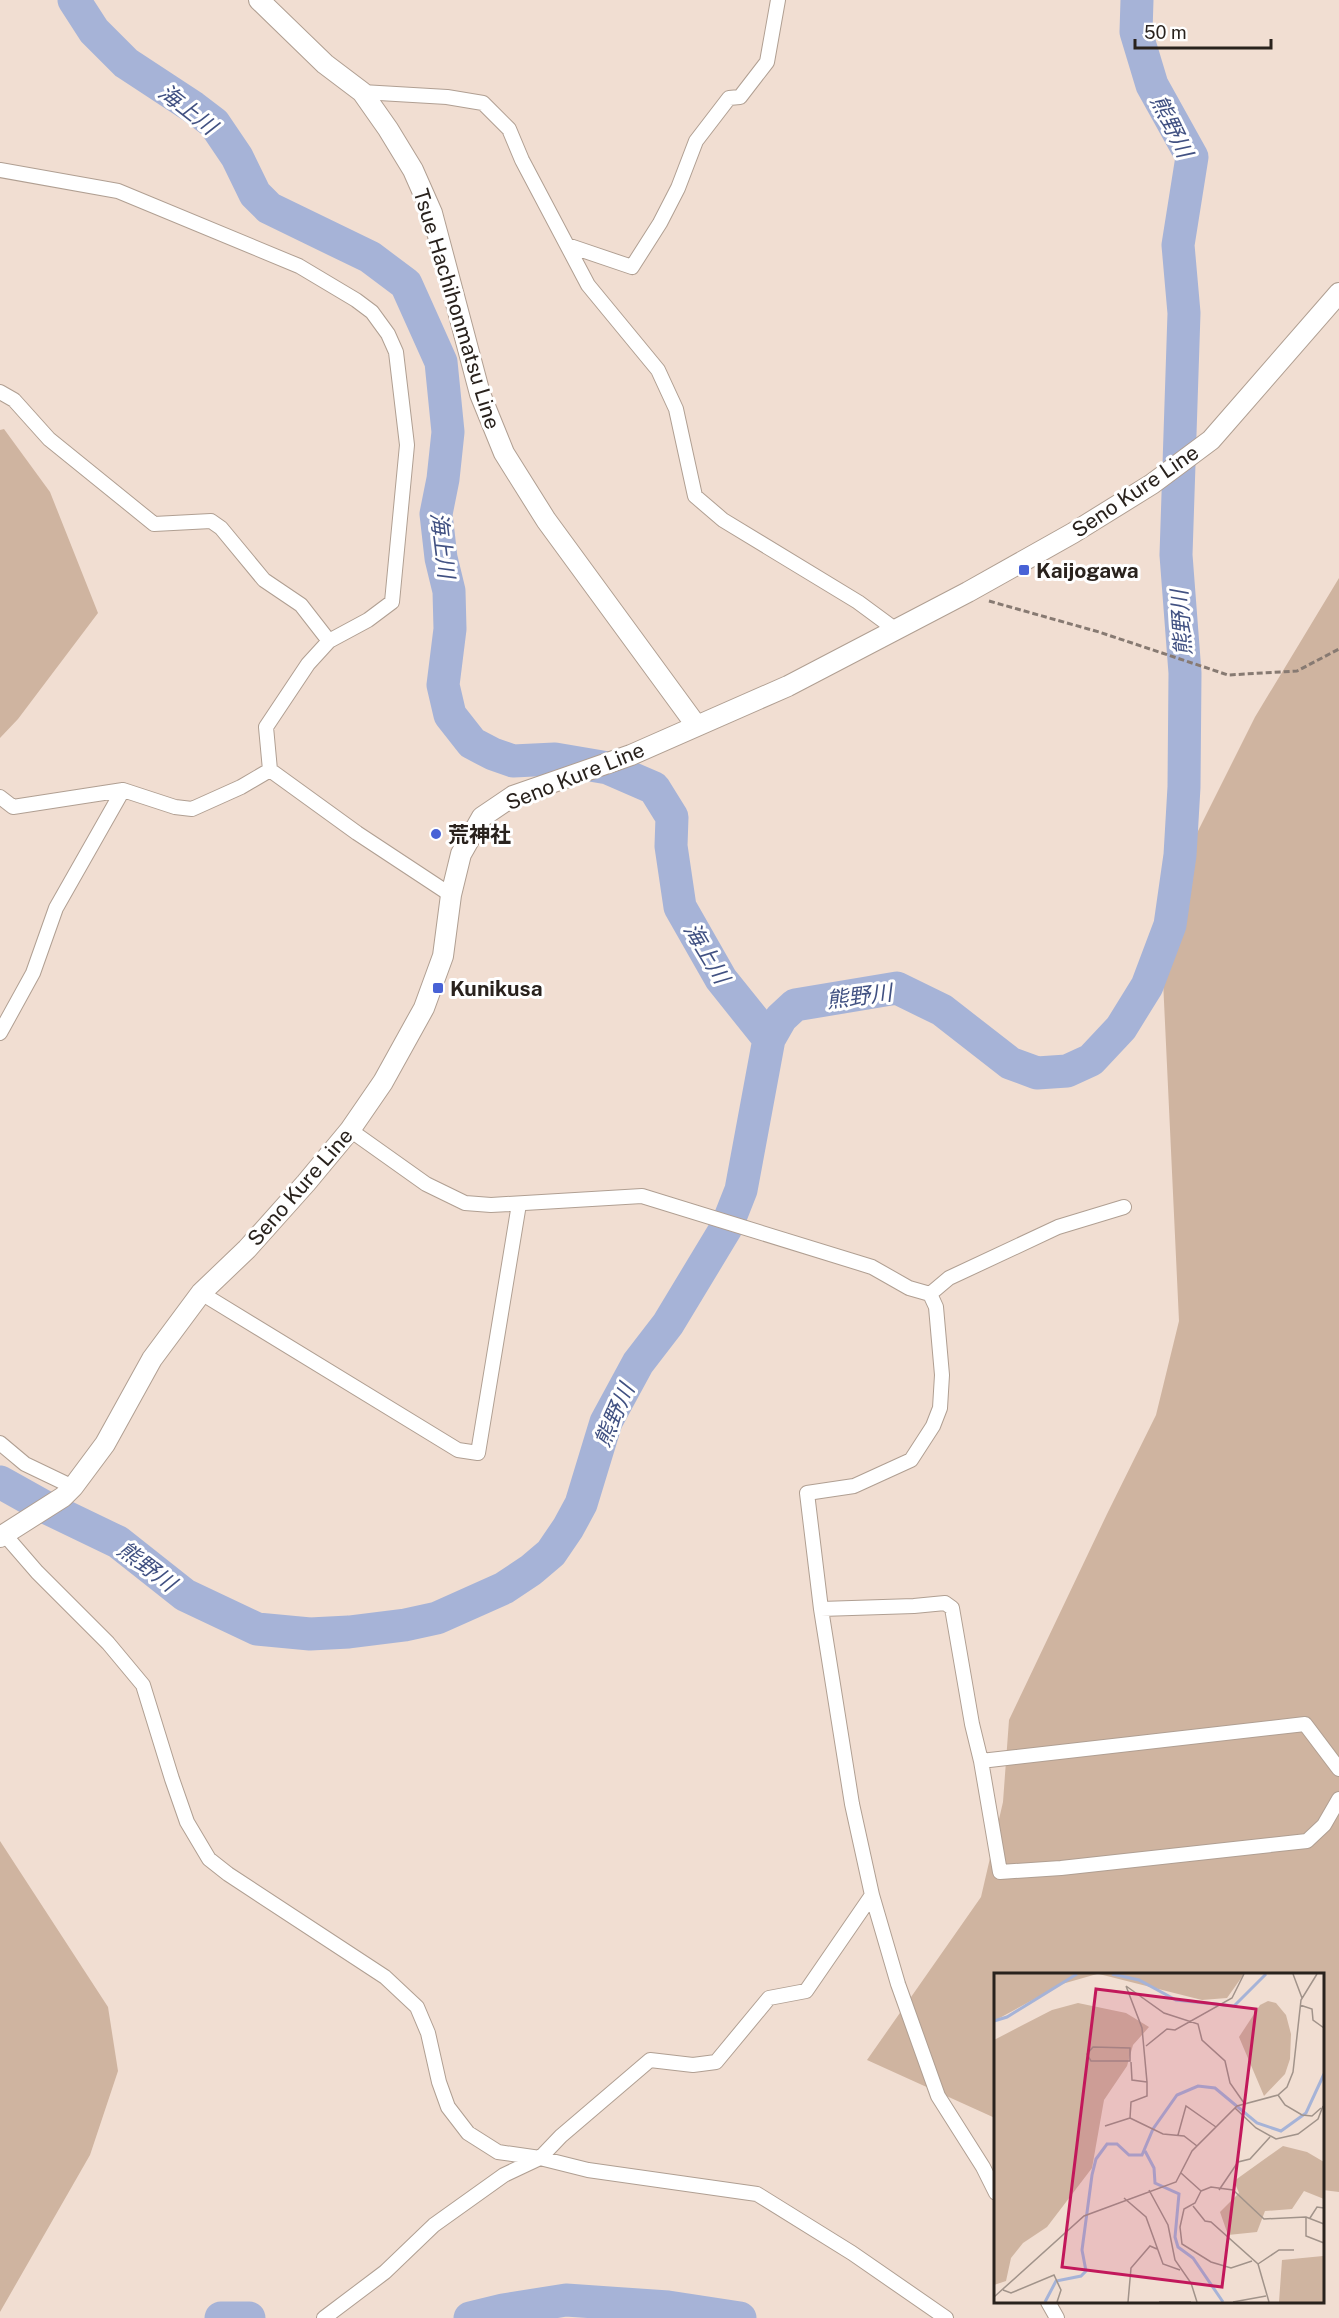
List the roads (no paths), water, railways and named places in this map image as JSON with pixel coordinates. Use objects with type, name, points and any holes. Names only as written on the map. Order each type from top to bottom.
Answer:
[{"type":"main road","name":"Tsue Hachihonmatsu Line","points":[[259,0],[324,64],[362,92],[413,170],[432,213],[480,394],[504,453],[546,520],[696,725]]},
{"type":"main road","name":"Seno Kure Line","points":[[3,1536],[68,1492],[105,1444],[152,1359],[201,1293],[247,1249],[306,1183],[350,1130],[383,1082],[424,1008],[443,956],[451,895],[461,854],[482,817],[513,796],[631,755],[788,686],[968,592],[1073,533],[1152,484],[1211,440],[1339,293]]},
{"type":"street","points":[[567,245],[632,267],[660,223],[678,188],[696,141],[729,98],[740,97],[767,62],[778,0]]},
{"type":"street","points":[[362,92],[437,96],[483,103],[509,129],[522,160],[588,285],[658,370],[676,409],[695,496],[723,520],[858,602],[896,630]]},
{"type":"street","points":[[0,170],[118,191],[299,266],[372,312],[388,334],[396,352],[407,445],[392,602],[368,620],[329,641],[308,664],[266,727],[270,770],[357,833],[451,895]]},
{"type":"street","points":[[0,392],[14,400],[49,439],[154,524],[212,521],[221,528],[264,580],[301,605],[329,641]]},
{"type":"street","points":[[0,797],[13,807],[123,790],[174,807],[192,809],[241,787],[270,770]]},
{"type":"street","points":[[0,1033],[33,973],[56,908],[123,790]]},
{"type":"street","points":[[350,1130],[426,1184],[465,1203],[519,1204],[642,1196],[872,1267],[909,1288],[930,1294],[936,1307],[942,1375],[940,1408],[933,1426],[911,1460],[854,1486],[807,1493],[821,1609],[852,1804],[872,1895],[898,1984],[938,2096],[983,2167],[994,2189]]},
{"type":"street","points":[[201,1293],[458,1450],[478,1453],[519,1204]]},
{"type":"street","points":[[930,1294],[949,1278],[1058,1227],[1124,1207]]},
{"type":"street","points":[[0,1443],[25,1464],[68,1492]]},
{"type":"street","points":[[3,1536],[108,1643],[143,1685],[187,1822],[209,1859],[385,1977],[417,2007],[428,2033],[439,2082],[448,2107],[468,2133],[498,2152],[540,2158],[588,2170],[757,2194],[852,2253],[946,2318]]},
{"type":"street","points":[[821,1609],[945,1603],[952,1608],[1000,1872],[1061,1868],[1307,1841],[1324,1825],[1339,1799]]},
{"type":"street","points":[[981,1761],[1305,1725],[1339,1769]]},
{"type":"street","points":[[324,2318],[385,2272],[434,2225],[504,2175],[540,2158],[561,2136],[650,2060],[693,2065],[716,2062],[769,1998],[806,1990],[872,1895]]},
{"type":"street","points":[[1049,2303],[1057,2318]]},
{"type":"waterway","name":"海上川","points":[[74,0],[94,31],[126,63],[214,123],[237,157],[255,194],[269,208],[370,257],[406,284],[441,362],[448,432],[443,479],[436,514],[441,558],[449,591],[450,629],[443,685],[450,715],[472,743],[493,754],[513,761],[555,759],[608,768],[654,788],[672,817],[671,846],[680,907],[721,979],[769,1039]]},
{"type":"waterway","name":"熊野川","points":[[0,1482],[43,1506],[118,1542],[185,1595],[257,1629],[310,1634],[349,1632],[405,1625],[437,1618],[504,1588],[531,1570],[551,1553],[568,1528],[581,1504],[606,1422],[638,1363],[668,1324],[726,1228],[741,1190],[769,1039],[781,1018],[795,1005],[897,988],[942,1010],[1010,1063],[1037,1073],[1067,1071],[1091,1060],[1121,1028],[1147,986],[1170,925],[1180,855],[1184,787],[1185,673],[1176,555],[1184,313],[1178,245],[1192,157],[1152,85],[1136,32],[1137,0]]},
{"type":"waterway","points":[[470,2318],[566,2300],[668,2307],[740,2318]]},
{"type":"waterway","points":[[221,2318],[249,2318]]},
{"type":"place","name":"Kaijogawa","points":[[1024,570]]},
{"type":"place","name":"荒神社","points":[[436,834]]},
{"type":"place","name":"Kunikusa","points":[[438,988]]}]
